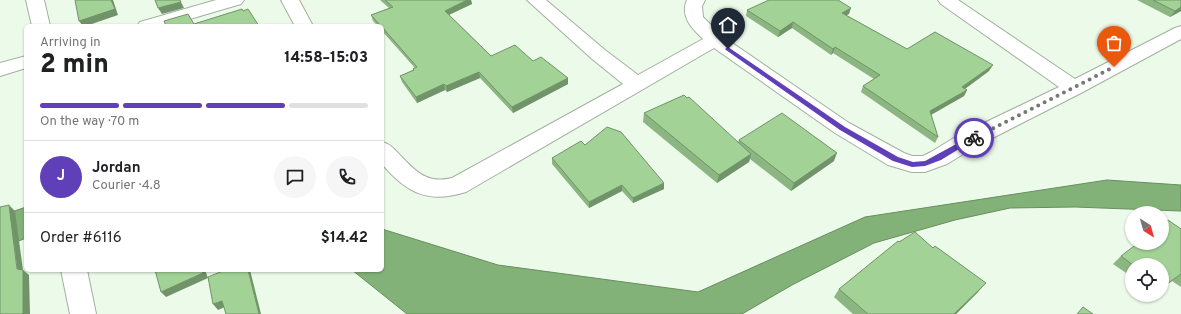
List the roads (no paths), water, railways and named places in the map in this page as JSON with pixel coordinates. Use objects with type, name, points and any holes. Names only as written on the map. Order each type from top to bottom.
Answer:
[{"type":"street","points":[[35,0],[41,24]]},
{"type":"street","points":[[153,24],[235,0]]},
{"type":"street","points":[[290,0],[303,24]]},
{"type":"street","points":[[536,0],[598,54],[637,85]]},
{"type":"street","points":[[696,0],[692,7],[693,15],[701,28],[715,40],[842,128],[896,159],[912,164],[925,164],[939,158],[999,124],[1074,88],[1181,32]]},
{"type":"street","points":[[947,0],[1074,88]]},
{"type":"street","points":[[384,152],[412,181],[424,188],[439,190],[449,189],[465,182],[715,40]]},
{"type":"street","points":[[0,70],[24,63]]},
{"type":"street","points":[[74,272],[83,314]]}]
